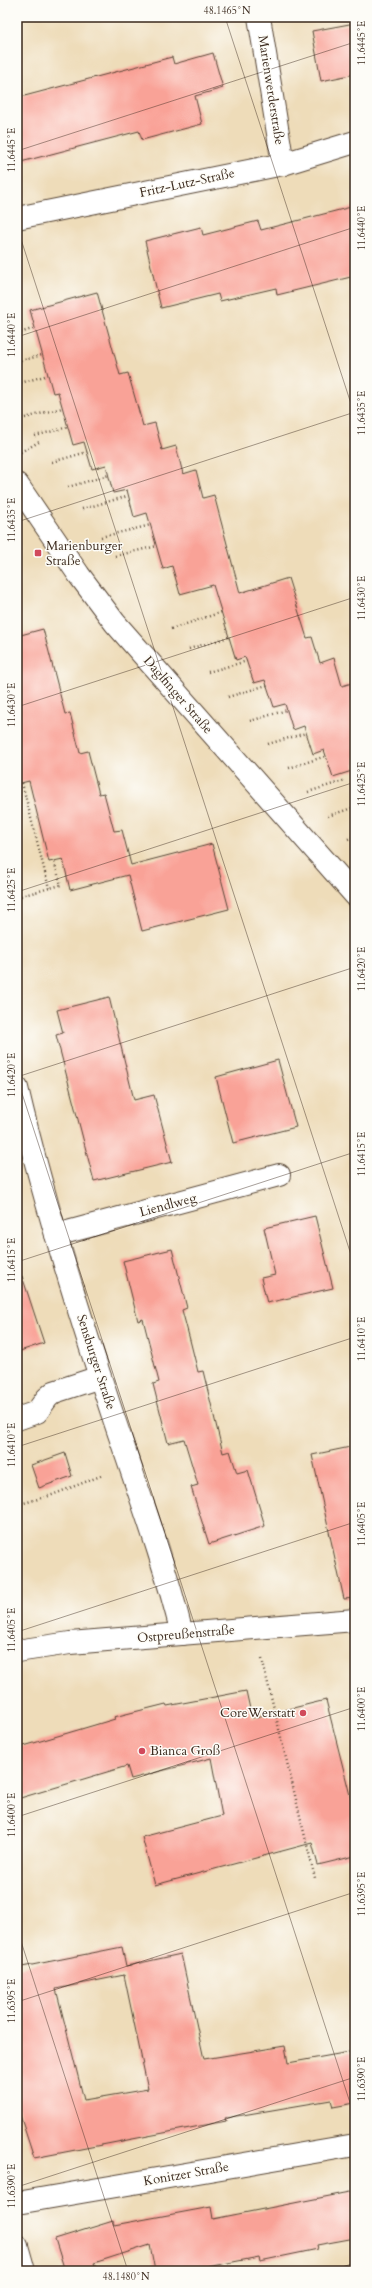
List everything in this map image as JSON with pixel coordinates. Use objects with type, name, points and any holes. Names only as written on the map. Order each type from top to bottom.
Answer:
[{"type":"street","name":"Marienwerderstraße","points":[[259,17],[283,164]]},
{"type":"street","name":"Fritz-Lutz-Straße","points":[[17,218],[283,164],[355,142]]},
{"type":"street","name":"Daglfinger Straße","points":[[17,484],[79,575],[115,623],[355,895]]},
{"type":"street","name":"Sensburger Straße","points":[[17,1088],[56,1235],[100,1377],[170,1587],[182,1634]]},
{"type":"street","name":"Liendlweg","points":[[56,1235],[279,1175]]},
{"type":"street","points":[[17,1419],[37,1412],[47,1398],[54,1392],[100,1377]]},
{"type":"street","name":"Ostpreußenstraße","points":[[17,1651],[70,1643],[355,1620]]},
{"type":"street","name":"Konitzer Straße","points":[[17,2203],[355,2145]]},
{"type":"street","points":[[17,2246],[24,2271]]},
{"type":"path","points":[[17,334],[35,328]]},
{"type":"path","points":[[17,362],[42,355]]},
{"type":"path","points":[[17,384],[48,376]]},
{"type":"path","points":[[25,418],[62,408]]},
{"type":"path","points":[[35,436],[68,427]]},
{"type":"path","points":[[17,454],[39,442]]},
{"type":"path","points":[[52,462],[87,452]]},
{"type":"path","points":[[68,488],[109,476]]},
{"type":"path","points":[[82,509],[128,496]]},
{"type":"path","points":[[101,537],[151,525]]},
{"type":"path","points":[[115,556],[157,546]]},
{"type":"path","points":[[171,629],[222,612]]},
{"type":"path","points":[[189,650],[229,637]]},
{"type":"path","points":[[208,672],[246,661]]},
{"type":"path","points":[[228,696],[267,685]]},
{"type":"path","points":[[250,721],[287,710]]},
{"type":"path","points":[[268,744],[306,733]]},
{"type":"path","points":[[288,768],[326,756]]},
{"type":"path","points":[[308,792],[346,780]]},
{"type":"path","points":[[22,783],[49,888]]},
{"type":"path","points":[[328,816],[355,807]]},
{"type":"path","points":[[348,839],[355,836]]},
{"type":"path","points":[[17,897],[61,884],[54,861]]},
{"type":"path","points":[[17,1505],[52,1495],[129,1464]]},
{"type":"path","points":[[262,1659],[315,1878]]},
{"type":"building","points":[[355,23],[355,74],[321,81],[312,31]]},
{"type":"building","points":[[213,53],[223,88],[195,96],[202,124],[142,140],[139,131],[17,163],[17,98],[172,57],[174,64]]},
{"type":"building","points":[[355,206],[355,276],[277,295],[276,288],[220,301],[218,294],[161,308],[145,241],[201,227],[203,235],[258,221],[261,230]]},
{"type":"building","points":[[97,292],[120,375],[128,373],[143,426],[155,423],[162,450],[176,446],[183,474],[196,470],[203,498],[214,495],[240,593],[288,578],[307,638],[312,637],[320,663],[334,658],[342,686],[355,682],[355,770],[333,777],[324,750],[313,754],[304,726],[293,730],[285,704],[274,707],[265,680],[254,683],[245,657],[236,660],[213,585],[180,594],[172,566],[163,569],[147,513],[134,517],[127,490],[113,493],[106,465],[92,469],[84,442],[73,445],[58,392],[53,393],[30,310]]},
{"type":"building","points":[[43,629],[65,714],[70,713],[80,753],[88,751],[99,794],[104,793],[114,831],[122,830],[131,865],[212,844],[229,909],[142,931],[128,875],[70,890],[63,859],[49,862],[29,781],[17,784],[17,636]]},
{"type":"building","points":[[109,997],[134,1100],[154,1095],[172,1162],[94,1181],[56,1035],[63,1033],[57,1010]]},
{"type":"building","points":[[278,1060],[296,1127],[233,1143],[216,1077]]},
{"type":"building","points":[[315,1216],[333,1288],[267,1303],[261,1278],[275,1275],[264,1228]]},
{"type":"building","points":[[172,1249],[187,1308],[182,1310],[198,1372],[203,1371],[223,1453],[230,1451],[237,1473],[248,1470],[265,1526],[209,1544],[191,1487],[198,1485],[184,1439],[168,1443],[153,1384],[159,1382],[143,1319],[138,1321],[123,1261]]},
{"type":"building","points":[[22,1276],[44,1343],[17,1352],[17,1277]]},
{"type":"building","points":[[355,1446],[355,1598],[344,1599],[312,1455]]},
{"type":"building","points":[[65,1453],[72,1476],[39,1488],[31,1465]]},
{"type":"building","points":[[246,1691],[252,1718],[326,1700],[355,1815],[355,1856],[318,1865],[312,1843],[155,1885],[142,1837],[222,1816],[211,1758],[131,1779],[127,1766],[17,1799],[17,1748],[115,1719],[114,1717],[166,1704],[167,1706]]},
{"type":"building","points":[[122,1947],[126,1966],[181,1954],[204,2059],[285,2046],[288,2063],[355,2051],[355,2103],[333,2107],[331,2100],[225,2118],[226,2121],[34,2158],[17,2106],[17,1968]],"holes":[[[124,1975],[148,2089],[84,2100],[56,1989]]]},
{"type":"building","points":[[355,2191],[355,2238],[317,2245],[318,2249],[260,2261],[259,2257],[186,2271],[155,2271],[150,2245],[94,2263],[97,2271],[65,2271],[55,2239],[113,2221],[114,2225],[211,2207],[213,2219]]},
{"type":"place","name":"Marienburger Straße","points":[[38,553]]},
{"type":"place","name":"CoreWerstatt","points":[[303,1713]]},
{"type":"place","name":"Bianca Groß","points":[[142,1751]]}]
